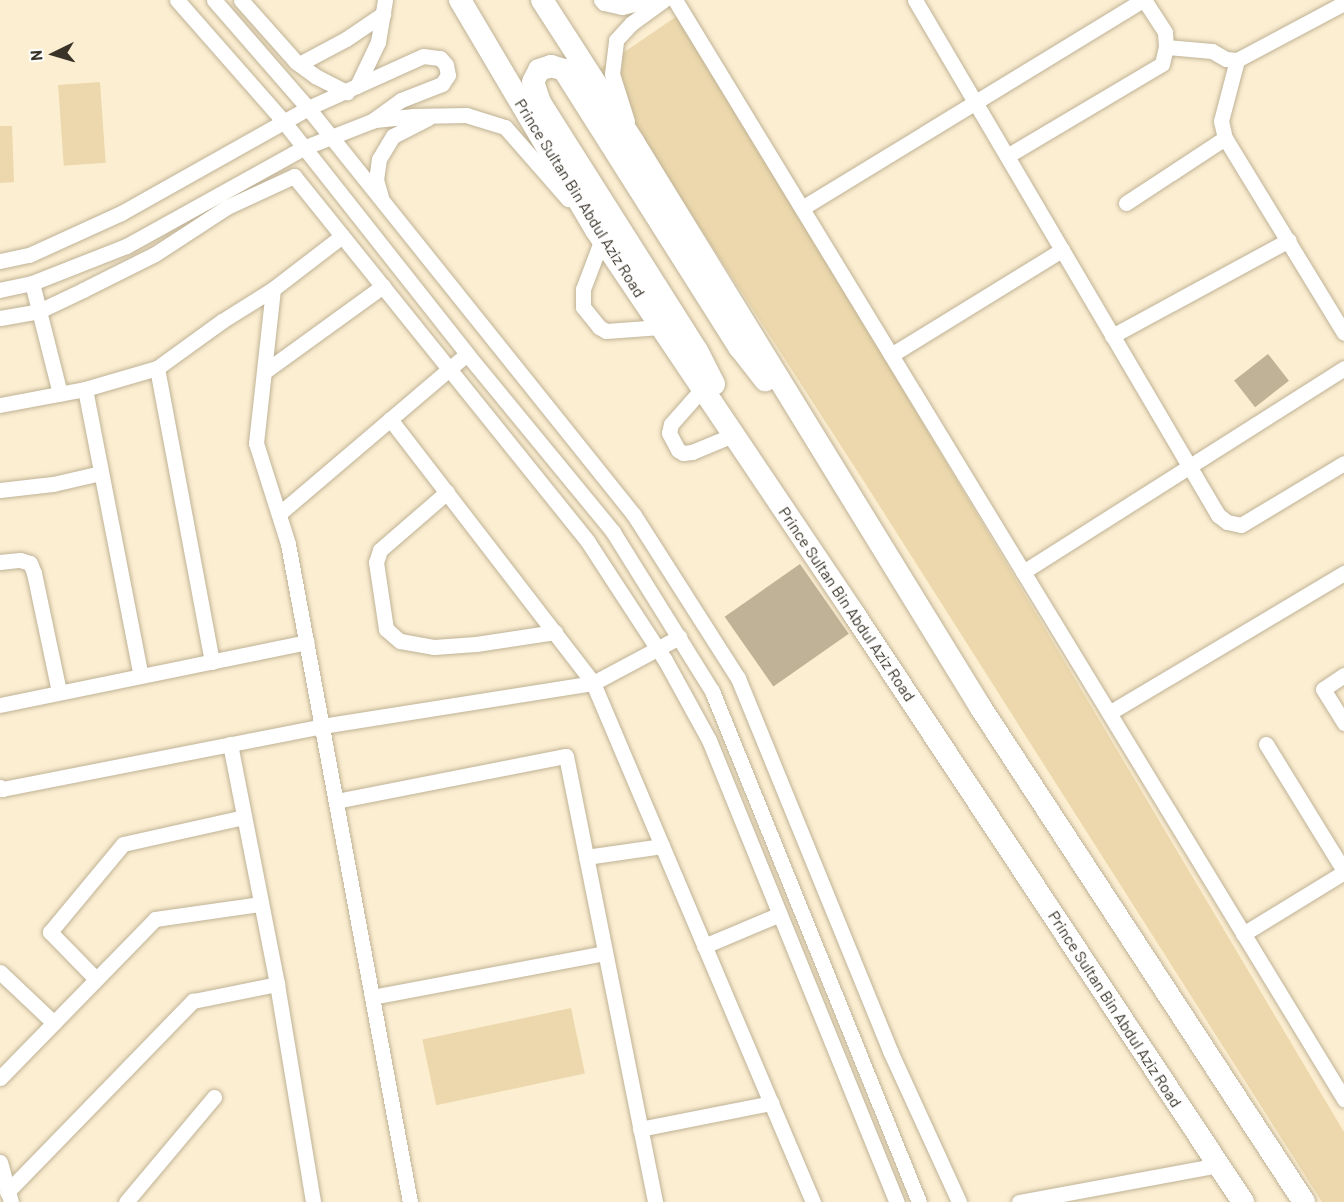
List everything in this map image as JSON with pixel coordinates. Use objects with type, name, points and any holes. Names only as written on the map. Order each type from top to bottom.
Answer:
[{"type":"highway","name":"Prince Sultan Bin Abdul Aziz Road","points":[[460,0],[599,235],[1243,1202]]},
{"type":"highway","points":[[542,0],[634,143],[981,708],[1304,1202]]},
{"type":"highway","points":[[769,488],[697,351],[540,103],[533,82],[539,70],[551,66],[564,70],[740,348],[833,466]]},
{"type":"street","points":[[177,0],[284,122],[467,354],[613,532],[679,637],[712,692],[919,1202]]},
{"type":"street","points":[[214,0],[308,108],[384,206],[634,515],[738,678],[890,1051],[959,1202]]},
{"type":"street","points":[[241,0],[299,64],[352,89]]},
{"type":"street","points":[[601,0],[604,3],[622,7],[650,0]]},
{"type":"street","points":[[634,143],[612,74],[616,39],[632,23],[664,0]]},
{"type":"street","points":[[675,0],[1243,934],[1342,1091]]},
{"type":"street","points":[[915,0],[1218,515],[1227,522],[1241,525],[1344,463]]},
{"type":"street","points":[[802,208],[1144,0],[1165,32],[1166,47],[1162,64],[1007,156]]},
{"type":"street","points":[[1166,47],[1212,51],[1226,59],[1237,60],[1343,2]]},
{"type":"street","points":[[352,89],[378,42],[384,7]]},
{"type":"street","points":[[299,64],[346,39],[384,7]]},
{"type":"street","points":[[0,261],[29,255],[121,213],[308,108],[423,56],[440,58],[446,65],[448,75],[442,84],[401,100],[372,121],[303,148],[110,253],[32,284],[0,290]]},
{"type":"street","points":[[1237,60],[1221,121],[1225,138],[1344,333]]},
{"type":"street","points":[[372,121],[466,115],[505,127],[599,235],[583,289],[584,307],[599,327],[606,331],[661,327]]},
{"type":"street","points":[[384,206],[376,180],[379,159],[393,136],[431,116]]},
{"type":"street","points":[[1126,203],[1225,138]]},
{"type":"street","points":[[0,318],[39,310],[121,271],[155,254],[227,207],[294,176],[588,542],[658,649],[709,740],[897,1202]]},
{"type":"street","points":[[0,405],[85,389],[157,368],[222,321],[273,289],[342,236]]},
{"type":"street","points":[[1112,336],[1289,240]]},
{"type":"street","points":[[891,355],[1062,250]]},
{"type":"street","points":[[110,253],[121,271]]},
{"type":"street","points":[[32,284],[60,394]]},
{"type":"street","points":[[264,372],[383,286]]},
{"type":"street","points":[[273,289],[256,443],[288,544],[410,1202]]},
{"type":"street","points":[[280,513],[467,354]]},
{"type":"street","points":[[157,368],[212,662]]},
{"type":"street","points":[[1023,572],[1344,368]]},
{"type":"street","points":[[85,389],[141,676]]},
{"type":"street","points":[[702,389],[671,424],[669,433],[678,450],[683,453],[692,452],[733,435]]},
{"type":"street","points":[[390,419],[593,683],[813,1202]]},
{"type":"street","points":[[0,490],[53,483],[101,473]]},
{"type":"street","points":[[447,492],[380,550],[376,562],[386,629],[400,640],[434,647],[476,644],[555,632]]},
{"type":"street","points":[[0,562],[20,560],[30,563],[59,692]]},
{"type":"street","points":[[1109,713],[1344,573]]},
{"type":"street","points":[[0,787],[2,789],[322,726],[593,683],[679,637]]},
{"type":"street","points":[[0,705],[306,642]]},
{"type":"street","points":[[1344,675],[1323,689],[1344,723]]},
{"type":"street","points":[[230,744],[277,984],[313,1202]]},
{"type":"street","points":[[1243,934],[1344,871],[1266,744]]},
{"type":"street","points":[[336,801],[566,756],[655,1202]]},
{"type":"street","points":[[96,979],[50,932],[123,844],[244,817]]},
{"type":"street","points":[[586,857],[662,846]]},
{"type":"street","points":[[0,1078],[155,919],[261,904]]},
{"type":"street","points":[[704,946],[780,914]]},
{"type":"street","points":[[372,997],[605,953]]},
{"type":"street","points":[[0,972],[54,1023]]},
{"type":"street","points":[[9,1197],[193,1001],[277,984]]},
{"type":"street","points":[[126,1202],[214,1097]]},
{"type":"street","points":[[640,1129],[771,1103]]},
{"type":"street","points":[[0,1162],[9,1197]]},
{"type":"street","points":[[1020,1202],[1218,1165]]},
{"type":"shaded area","points":[[680,14],[1344,1132],[1344,1202],[1322,1202],[863,480],[598,70]]},
{"type":"shaded area","points":[[100,82],[106,163],[64,166],[58,85]]},
{"type":"shaded area","points":[[0,126],[12,126],[14,182],[0,183]]},
{"type":"shaded area","points":[[571,1008],[585,1074],[436,1105],[422,1040]]},
{"type":"building","points":[[1268,354],[1289,381],[1255,407],[1234,380]]},
{"type":"building","points":[[800,564],[849,634],[773,686],[725,617]]}]
